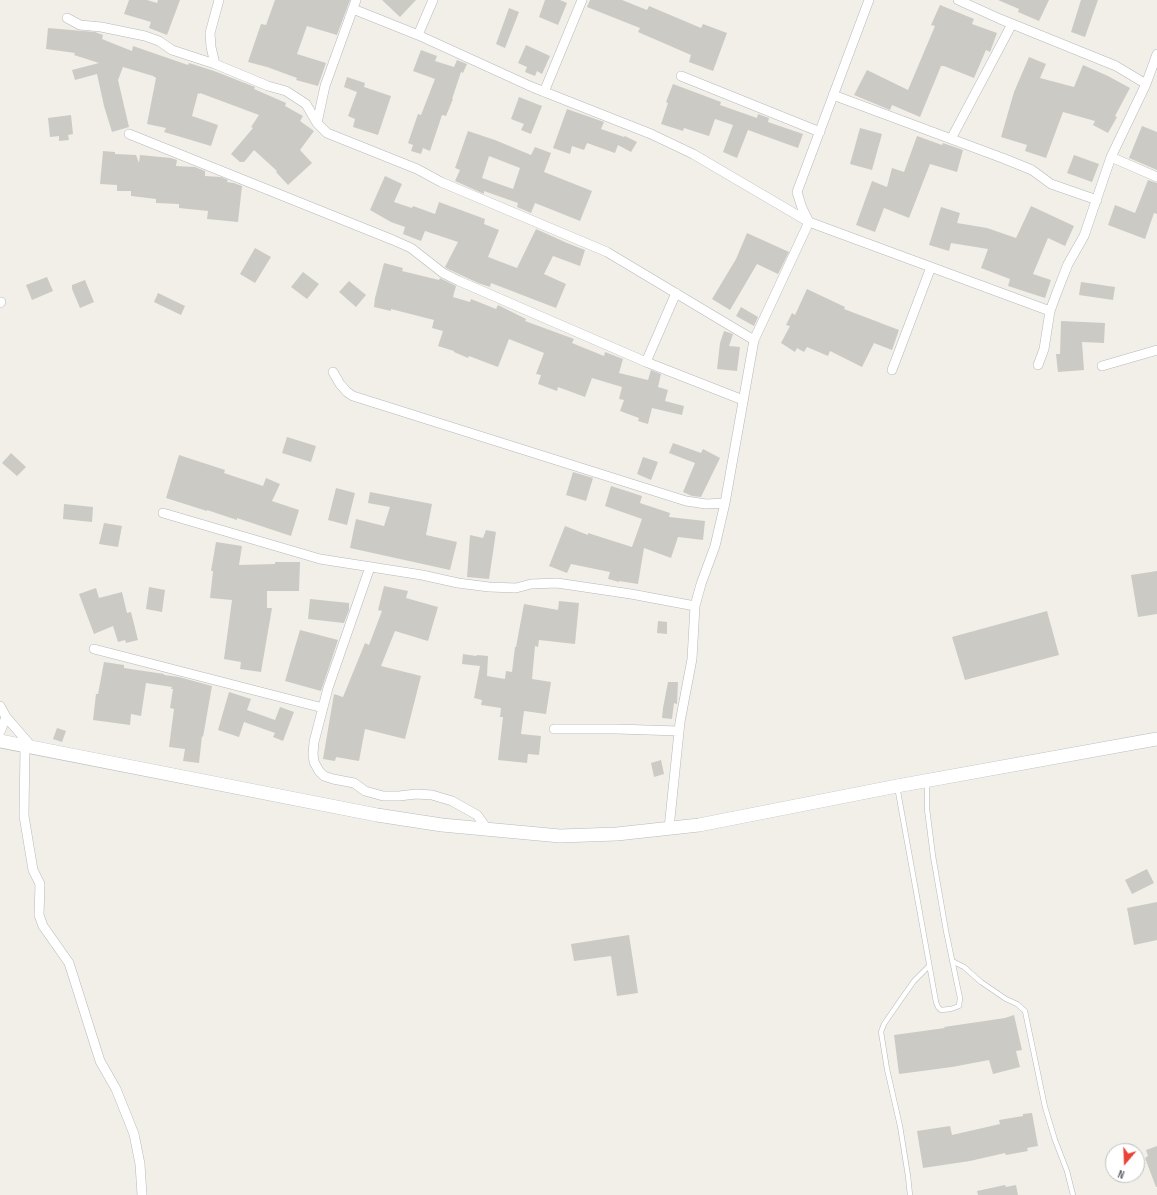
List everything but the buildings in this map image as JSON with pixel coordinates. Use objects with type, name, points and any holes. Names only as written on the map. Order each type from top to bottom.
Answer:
[{"type":"main road","points":[[0,741],[377,815],[442,825],[560,836],[616,834],[699,825],[927,780],[1157,739]]},
{"type":"street","points":[[215,64],[211,48],[210,33],[219,0]]},
{"type":"street","points":[[418,35],[433,0]]},
{"type":"street","points":[[544,92],[582,0]]},
{"type":"street","points":[[809,222],[802,208],[797,192],[869,0]]},
{"type":"street","points":[[958,0],[1012,24],[1116,66],[1146,84]]},
{"type":"street","points":[[317,124],[325,86],[354,4],[418,35],[544,92],[651,134],[693,154],[809,222],[1050,311]]},
{"type":"street","points":[[67,18],[80,25],[101,27],[145,36],[159,41],[172,50],[215,64],[268,86],[286,91],[306,104],[317,124],[327,133],[417,169],[440,182],[607,252],[754,340]]},
{"type":"street","points":[[950,139],[1012,24]]},
{"type":"street","points":[[1038,365],[1044,349],[1050,311],[1068,264],[1084,236],[1111,157],[1146,84],[1157,54]]},
{"type":"street","points":[[681,76],[820,132]]},
{"type":"street","points":[[833,95],[1032,170],[1051,184],[1096,200]]},
{"type":"street","points":[[129,134],[393,240],[411,248],[443,272],[459,281],[646,362],[743,400]]},
{"type":"street","points":[[1111,157],[1157,177]]},
{"type":"street","points":[[669,828],[680,731],[692,659],[695,606],[701,584],[715,546],[725,503],[754,340],[809,222]]},
{"type":"street","points":[[892,370],[931,267]]},
{"type":"street","points":[[646,362],[676,293]]},
{"type":"street","points":[[1102,366],[1157,350]]},
{"type":"street","points":[[333,372],[343,388],[353,396],[686,501],[706,504],[725,503]]},
{"type":"street","points":[[163,513],[320,559],[489,587],[516,588],[531,584],[557,583],[631,594],[695,606]]},
{"type":"street","points":[[370,567],[323,708],[314,742],[314,762],[318,771],[324,776],[354,783],[365,791],[383,796],[416,794],[432,795],[452,801],[477,815],[488,830]]},
{"type":"street","points":[[94,649],[323,708]]},
{"type":"street","points":[[0,706],[6,717],[28,747],[24,816],[33,870],[40,884],[39,916],[43,926],[69,963],[100,1061],[116,1090],[134,1134],[140,1164],[142,1195]]},
{"type":"street","points":[[0,732],[6,717]]},
{"type":"street","points":[[554,729],[680,731]]},
{"type":"lane","points":[[897,786],[929,966],[938,1007],[941,1010],[957,1008],[960,1003],[960,998],[933,856],[927,809],[927,780]]},
{"type":"lane","points":[[952,961],[964,967],[981,982],[1006,999],[1017,1004],[1025,1011],[1045,1107],[1055,1140],[1067,1171],[1073,1195]]},
{"type":"lane","points":[[910,1195],[900,1126],[887,1069],[881,1032],[884,1024],[914,981],[929,966]]}]
